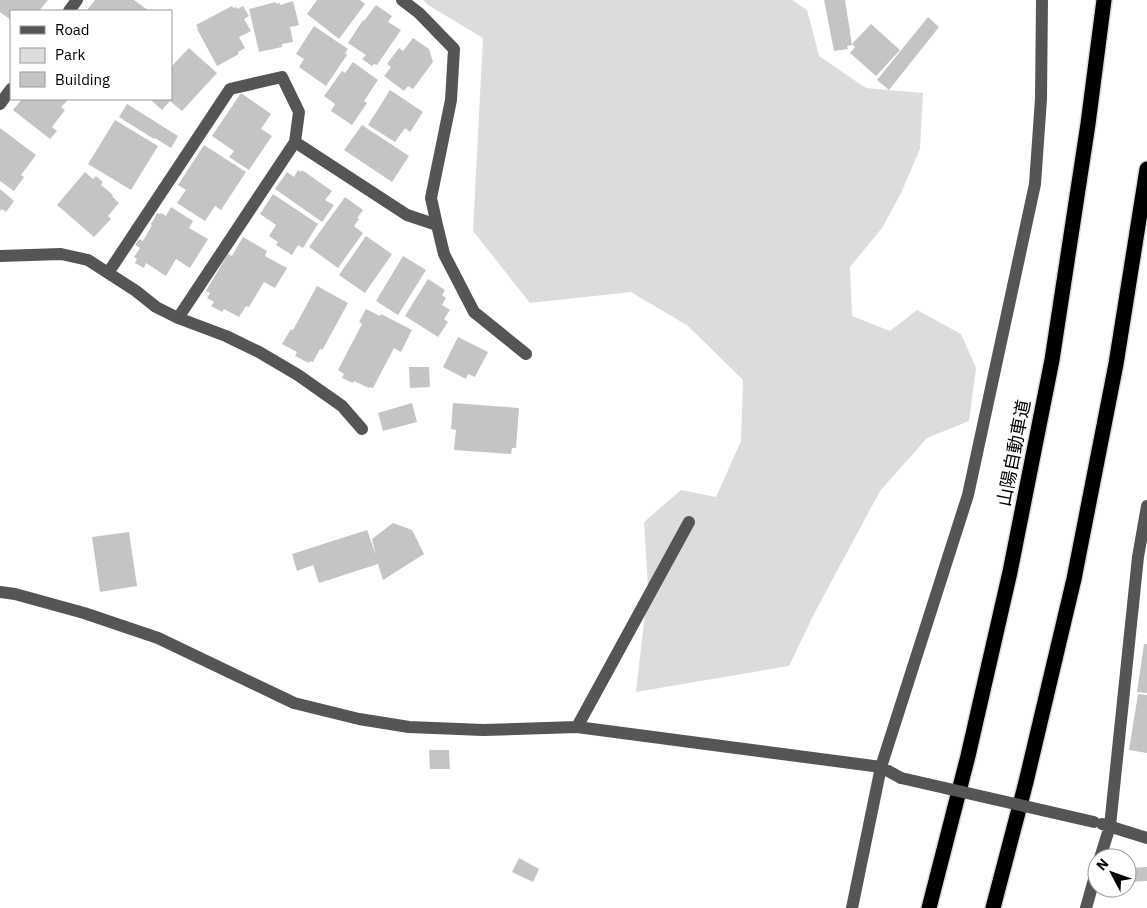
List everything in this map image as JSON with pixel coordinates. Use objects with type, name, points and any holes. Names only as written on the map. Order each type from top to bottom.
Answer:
[{"type":"highway","name":"山陽自動車道","points":[[929,908],[968,756],[1010,572],[1052,360],[1088,124],[1104,0]]},
{"type":"highway","points":[[992,908],[1026,782],[1074,579],[1116,364],[1147,169]]},
{"type":"street","points":[[402,0],[419,13],[454,49],[451,100],[431,198],[444,254],[474,312],[526,354]]},
{"type":"street","points":[[852,908],[881,767],[968,494],[1035,184],[1041,99],[1042,0]]},
{"type":"street","points":[[108,272],[230,89],[282,76],[299,112],[295,142],[178,318]]},
{"type":"street","points":[[0,104],[10,90]]},
{"type":"street","points":[[295,142],[407,215],[437,224]]},
{"type":"street","points":[[0,256],[61,254],[88,260],[136,291],[156,307],[178,318],[226,336],[259,352],[298,375],[342,406],[362,429]]},
{"type":"street","points":[[1103,848],[1110,826],[1138,557],[1147,506]]},
{"type":"street","points":[[578,727],[689,522]]},
{"type":"street","points":[[0,592],[15,594],[84,612],[158,638],[294,703],[359,719],[409,727],[483,730],[578,727],[881,767],[901,778],[1094,822],[1147,838]]},
{"type":"green space","points":[[423,0],[792,0],[807,10],[819,56],[866,88],[923,93],[920,149],[901,193],[882,228],[850,267],[852,316],[890,331],[917,310],[961,334],[976,368],[969,421],[927,438],[880,491],[815,612],[789,666],[636,692],[648,587],[644,522],[681,490],[716,497],[741,441],[743,380],[688,326],[631,292],[530,303],[473,231],[483,38],[428,5]]},
{"type":"building","points":[[0,0],[48,0],[40,10],[10,10],[10,19],[0,12]]},
{"type":"building","points":[[95,0],[134,0],[148,10],[87,10]]},
{"type":"building","points":[[317,0],[360,0],[365,4],[339,39],[307,14]]},
{"type":"building","points":[[824,0],[845,0],[852,45],[847,46],[848,49],[834,51]]},
{"type":"building","points":[[293,1],[299,25],[290,27],[293,42],[282,44],[282,47],[259,52],[249,9],[276,2],[276,4],[280,3],[280,5]]},
{"type":"building","points":[[376,5],[392,16],[388,22],[401,30],[377,65],[374,64],[372,66],[362,59],[366,55],[348,43],[363,20]]},
{"type":"building","points":[[232,6],[238,9],[243,6],[249,16],[244,19],[251,31],[239,37],[245,48],[238,52],[239,54],[217,66],[196,25]]},
{"type":"building","points":[[928,17],[939,27],[889,90],[877,80]]},
{"type":"building","points":[[871,24],[900,50],[876,76],[850,53],[855,47],[852,44]]},
{"type":"building","points":[[314,26],[348,49],[345,53],[347,55],[326,86],[299,67],[304,59],[296,54]]},
{"type":"building","points":[[413,38],[429,49],[433,62],[413,89],[408,86],[404,91],[384,76],[391,67],[387,64],[399,48],[403,51]]},
{"type":"building","points":[[189,48],[217,73],[182,111],[170,101],[162,110],[151,100],[172,100],[172,66]]},
{"type":"building","points":[[353,62],[378,80],[364,101],[367,103],[352,125],[331,111],[335,104],[324,96],[342,71],[345,73]]},
{"type":"building","points":[[390,90],[423,112],[410,132],[405,128],[395,142],[368,125]]},
{"type":"building","points":[[241,93],[271,114],[261,129],[272,136],[249,170],[229,157],[234,151],[212,136]]},
{"type":"building","points":[[21,100],[68,100],[61,107],[65,110],[52,127],[57,131],[50,139],[13,110]]},
{"type":"building","points":[[127,104],[178,136],[171,148],[119,117]]},
{"type":"building","points":[[115,120],[158,146],[131,190],[88,164]]},
{"type":"building","points":[[362,125],[409,156],[392,182],[344,150]]},
{"type":"building","points":[[0,128],[36,155],[21,175],[24,177],[14,191],[0,181]]},
{"type":"building","points":[[204,145],[246,172],[221,210],[215,206],[205,221],[177,203],[186,190],[178,185]]},
{"type":"building","points":[[298,170],[301,172],[302,170],[332,191],[325,200],[334,205],[322,222],[275,189],[287,172],[294,177]]},
{"type":"building","points":[[85,172],[93,179],[96,176],[103,182],[101,185],[119,203],[108,216],[111,219],[94,237],[57,205]]},
{"type":"building","points":[[0,189],[14,201],[6,212],[2,209],[0,211]]},
{"type":"building","points":[[273,194],[318,224],[303,248],[298,245],[292,255],[276,245],[278,242],[269,236],[276,225],[260,214]]},
{"type":"building","points":[[345,197],[363,210],[354,226],[363,233],[338,268],[309,247]]},
{"type":"building","points":[[171,207],[193,221],[189,228],[208,239],[190,268],[176,259],[166,276],[146,263],[144,268],[135,263],[137,259],[134,257],[140,248],[135,245],[139,239],[143,241],[157,213],[166,216]]},
{"type":"building","points":[[366,236],[392,254],[365,293],[339,275]]},
{"type":"building","points":[[243,237],[267,251],[265,256],[287,268],[275,288],[264,282],[249,307],[246,306],[239,317],[224,309],[222,312],[211,306],[214,302],[207,298],[210,293],[206,291],[228,254],[232,256]]},
{"type":"building","points":[[403,256],[426,270],[398,315],[376,301]]},
{"type":"building","points":[[428,279],[445,290],[442,295],[446,298],[442,305],[450,310],[444,319],[448,322],[438,337],[405,316]]},
{"type":"building","points":[[317,286],[348,303],[324,347],[322,350],[320,349],[313,362],[310,361],[309,363],[295,356],[297,352],[282,344],[291,329],[293,330]]},
{"type":"building","points":[[366,309],[380,316],[381,314],[412,330],[401,352],[394,348],[373,388],[342,378],[344,374],[338,370],[362,324],[359,322]]},
{"type":"building","points":[[458,337],[488,352],[475,377],[468,374],[466,379],[443,367]]},
{"type":"building","points":[[409,367],[429,367],[430,387],[410,388]]},
{"type":"building","points":[[412,403],[417,422],[383,431],[378,413]]},
{"type":"building","points":[[453,403],[519,408],[516,448],[512,448],[511,454],[454,450],[456,430],[451,429]]},
{"type":"building","points":[[393,523],[412,530],[424,554],[383,580],[378,564],[319,583],[313,565],[297,571],[292,554],[367,530],[376,555],[372,539]]},
{"type":"building","points":[[129,532],[137,586],[100,592],[92,537]]},
{"type":"building","points":[[1144,644],[1147,644],[1147,693],[1137,692]]},
{"type":"building","points":[[1138,694],[1147,695],[1147,753],[1129,750]]},
{"type":"building","points":[[429,750],[449,750],[450,769],[430,769]]},
{"type":"building","points":[[519,858],[539,869],[533,882],[512,872]]},
{"type":"building","points":[[1147,867],[1147,881],[1137,882],[1137,868]]}]
